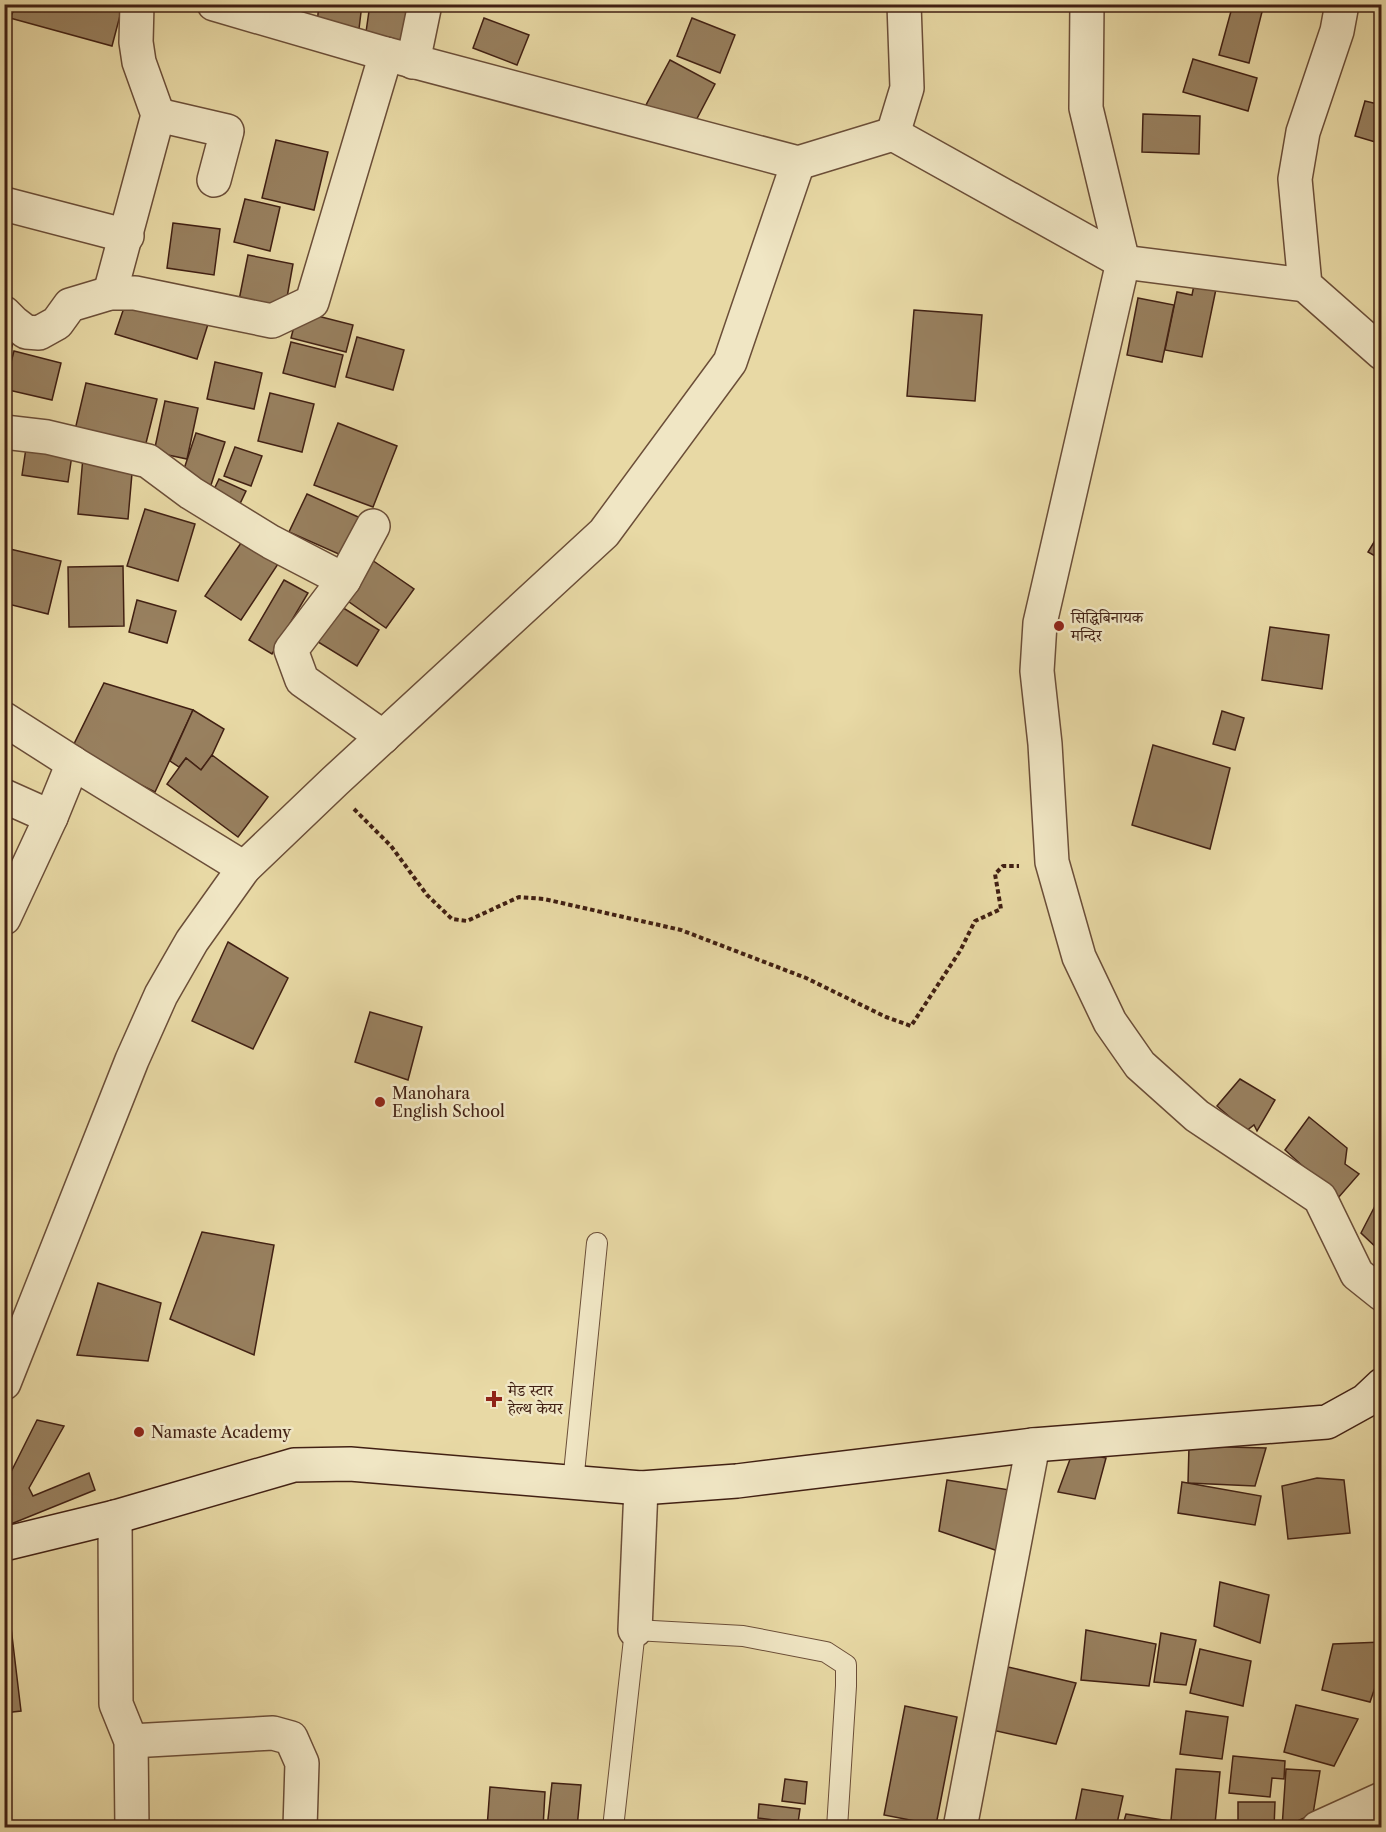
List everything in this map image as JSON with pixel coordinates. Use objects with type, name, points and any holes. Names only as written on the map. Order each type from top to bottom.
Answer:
[{"type":"street","points":[[110,293],[158,116],[139,62],[136,42],[137,4]]},
{"type":"street","points":[[4,313],[26,332],[39,333],[57,322],[70,304],[110,293],[135,293],[272,321],[312,302],[400,58],[425,4]]},
{"type":"street","points":[[893,134],[907,88],[904,4]]},
{"type":"street","points":[[1087,4],[1086,108],[1123,262],[1040,623],[1037,671],[1045,744],[1052,862],[1080,957],[1110,1022],[1140,1065],[1197,1116],[1320,1198],[1357,1274],[1382,1294]]},
{"type":"street","points":[[1305,285],[1295,179],[1303,132],[1337,31],[1342,4]]},
{"type":"street","points":[[224,6],[300,16],[400,58],[798,163],[893,134],[1123,262],[1305,285],[1382,353]]},
{"type":"street","points":[[158,116],[227,131],[214,180]]},
{"type":"street","points":[[4,1383],[132,1060],[161,995],[192,941],[244,868],[334,781],[604,533],[730,362],[798,163]]},
{"type":"street","points":[[4,204],[127,236]]},
{"type":"street","points":[[4,432],[47,437],[148,461],[191,493],[271,542],[344,580]]},
{"type":"street","points":[[373,526],[344,580],[291,651],[302,680],[383,737]]},
{"type":"street","points":[[4,719],[244,868]]},
{"type":"street","points":[[4,918],[51,817],[73,763]]},
{"type":"street","points":[[4,796],[51,817]]},
{"type":"street","points":[[4,1545],[115,1517],[294,1466],[350,1464],[641,1488],[737,1481],[1033,1444],[1327,1422],[1365,1401],[1381,1385]]},
{"type":"street","points":[[960,1827],[1033,1444]]},
{"type":"street","points":[[635,1630],[641,1488]]},
{"type":"street","points":[[115,1517],[116,1704],[130,1741],[132,1827]]},
{"type":"street","points":[[130,1741],[273,1733],[291,1738],[302,1763],[300,1827]]},
{"type":"street","points":[[1318,1827],[1382,1799]]},
{"type":"lane","points":[[573,1484],[597,1243]]},
{"type":"lane","points":[[613,1827],[635,1630],[743,1636],[826,1652],[846,1665],[837,1827]]},
{"type":"path","points":[[334,781],[353,808],[391,846],[428,895],[452,919],[467,921],[519,897],[544,899],[681,930],[806,978],[886,1017],[911,1026],[960,951],[975,921],[1001,909],[995,874],[1003,866],[1029,866],[1052,862]]},
{"type":"building","points":[[4,4],[17,4],[4,29]]},
{"type":"building","points":[[17,4],[108,4],[122,8],[112,46],[10,18]]},
{"type":"building","points":[[319,4],[362,4],[359,29],[317,24]]},
{"type":"building","points":[[370,4],[417,4],[412,45],[365,39]]},
{"type":"building","points":[[1233,4],[1264,4],[1249,63],[1219,55]]},
{"type":"building","points":[[484,18],[529,35],[517,65],[473,48]]},
{"type":"building","points":[[692,18],[735,35],[720,73],[677,56]]},
{"type":"building","points":[[1193,59],[1257,78],[1248,111],[1183,92]]},
{"type":"building","points":[[670,60],[715,84],[692,128],[646,105]]},
{"type":"building","points":[[1365,101],[1382,105],[1382,144],[1355,136]]},
{"type":"building","points":[[1143,114],[1200,116],[1199,154],[1142,152]]},
{"type":"building","points":[[276,140],[328,152],[314,210],[262,198]]},
{"type":"building","points":[[245,199],[280,207],[270,251],[234,242]]},
{"type":"building","points":[[173,223],[220,229],[214,275],[167,268]]},
{"type":"building","points":[[248,255],[293,264],[284,314],[238,305]]},
{"type":"building","points":[[1194,285],[1216,289],[1202,357],[1165,350],[1177,292],[1192,295]]},
{"type":"building","points":[[128,296],[209,321],[197,359],[115,334]]},
{"type":"building","points":[[1138,298],[1174,305],[1162,362],[1127,355]]},
{"type":"building","points":[[914,310],[982,315],[975,401],[907,396]]},
{"type":"building","points":[[298,311],[353,325],[346,352],[291,338]]},
{"type":"building","points":[[357,337],[404,350],[393,390],[346,377]]},
{"type":"building","points":[[4,338],[14,340],[4,371]]},
{"type":"building","points":[[291,342],[343,355],[335,387],[283,373]]},
{"type":"building","points":[[14,351],[61,363],[52,400],[4,389]]},
{"type":"building","points":[[215,362],[262,373],[254,409],[207,399]]},
{"type":"building","points":[[86,383],[157,399],[145,447],[75,430]]},
{"type":"building","points":[[270,393],[314,404],[302,452],[258,441]]},
{"type":"building","points":[[165,401],[198,408],[187,459],[154,452]]},
{"type":"building","points":[[338,423],[397,446],[373,507],[314,485]]},
{"type":"building","points":[[196,433],[225,442],[209,491],[180,481]]},
{"type":"building","points":[[235,447],[262,456],[251,486],[224,476]]},
{"type":"building","points":[[26,448],[72,455],[68,482],[22,475]]},
{"type":"building","points":[[83,457],[133,462],[128,519],[78,514]]},
{"type":"building","points":[[219,479],[246,491],[237,510],[210,498]]},
{"type":"building","points":[[307,494],[367,521],[350,559],[289,532]]},
{"type":"building","points":[[145,509],[195,524],[178,581],[127,566]]},
{"type":"building","points":[[1382,529],[1382,560],[1368,552]]},
{"type":"building","points":[[243,540],[278,564],[241,620],[205,596]]},
{"type":"building","points":[[10,549],[61,561],[48,614],[4,603],[4,571]]},
{"type":"building","points":[[372,560],[414,589],[386,628],[345,599]]},
{"type":"building","points":[[123,566],[124,626],[69,627],[68,567]]},
{"type":"building","points":[[284,580],[308,593],[272,654],[249,640]]},
{"type":"building","points":[[137,600],[176,611],[167,643],[129,632]]},
{"type":"building","points":[[332,601],[379,630],[357,666],[310,637]]},
{"type":"building","points":[[1270,627],[1329,635],[1322,689],[1262,680]]},
{"type":"building","points":[[104,683],[193,710],[155,792],[71,750]]},
{"type":"building","points":[[193,710],[224,729],[212,755],[201,770],[186,758],[179,767],[170,761]]},
{"type":"building","points":[[1222,711],[1244,718],[1235,750],[1213,744]]},
{"type":"building","points":[[1153,745],[1230,768],[1210,849],[1132,825]]},
{"type":"building","points":[[212,755],[268,797],[238,837],[167,784],[186,758],[201,770]]},
{"type":"building","points":[[228,942],[288,978],[253,1049],[192,1021]]},
{"type":"building","points":[[370,1012],[422,1027],[408,1080],[355,1062]]},
{"type":"building","points":[[1240,1079],[1275,1100],[1257,1131],[1254,1125],[1246,1131],[1217,1106]]},
{"type":"building","points":[[1309,1117],[1347,1148],[1345,1164],[1359,1174],[1338,1198],[1285,1150]]},
{"type":"building","points":[[1376,1204],[1382,1208],[1382,1253],[1361,1233]]},
{"type":"building","points":[[202,1232],[274,1245],[254,1355],[170,1319]]},
{"type":"building","points":[[98,1283],[161,1303],[148,1361],[77,1355]]},
{"type":"building","points":[[37,1420],[64,1426],[29,1488],[33,1496],[89,1473],[95,1490],[6,1526],[4,1523],[4,1486]]},
{"type":"building","points":[[1189,1446],[1266,1448],[1255,1486],[1188,1483]]},
{"type":"building","points":[[1073,1451],[1106,1458],[1095,1499],[1058,1492]]},
{"type":"building","points":[[1317,1478],[1344,1480],[1350,1533],[1288,1539],[1282,1486]]},
{"type":"building","points":[[947,1480],[1016,1491],[998,1551],[939,1531]]},
{"type":"building","points":[[1182,1482],[1261,1496],[1255,1525],[1178,1513]]},
{"type":"building","points":[[1220,1582],[1269,1595],[1260,1643],[1214,1626]]},
{"type":"building","points":[[4,1594],[7,1594],[21,1711],[4,1713]]},
{"type":"building","points":[[1086,1630],[1156,1644],[1149,1686],[1081,1680]]},
{"type":"building","points":[[1161,1633],[1196,1640],[1186,1685],[1154,1682]]},
{"type":"building","points":[[1382,1642],[1382,1667],[1370,1702],[1322,1690],[1333,1644]]},
{"type":"building","points":[[1200,1649],[1251,1661],[1243,1706],[1190,1693]]},
{"type":"building","points":[[1008,1667],[1076,1683],[1056,1744],[992,1730]]},
{"type":"building","points":[[1296,1705],[1358,1719],[1334,1766],[1284,1752]]},
{"type":"building","points":[[905,1706],[957,1717],[936,1825],[884,1815]]},
{"type":"building","points":[[1186,1711],[1228,1717],[1222,1759],[1180,1754]]},
{"type":"building","points":[[1233,1756],[1285,1761],[1284,1779],[1272,1778],[1270,1797],[1229,1793]]},
{"type":"building","points":[[1176,1769],[1220,1772],[1215,1824],[1171,1820]]},
{"type":"building","points":[[1286,1769],[1320,1771],[1313,1814],[1282,1828]]},
{"type":"building","points":[[785,1779],[807,1782],[805,1804],[782,1801]]},
{"type":"building","points":[[552,1783],[581,1785],[577,1828],[547,1828]]},
{"type":"building","points":[[490,1787],[545,1792],[543,1828],[487,1828]]},
{"type":"building","points":[[1082,1789],[1123,1796],[1116,1828],[1074,1828]]},
{"type":"building","points":[[1238,1802],[1275,1802],[1274,1828],[1238,1828]]},
{"type":"building","points":[[759,1804],[800,1809],[798,1823],[758,1818]]},
{"type":"building","points":[[1126,1814],[1175,1822],[1175,1828],[1122,1828]]},
{"type":"place","name":"सिद्धिबिनायक मन्दिर","points":[[1059,626]]},
{"type":"place","name":"Manohara English School","points":[[380,1102]]},
{"type":"place","name":"मेड स्टार हेल्थ केयर","points":[[494,1399]]},
{"type":"place","name":"Namaste Academy","points":[[139,1432]]}]
